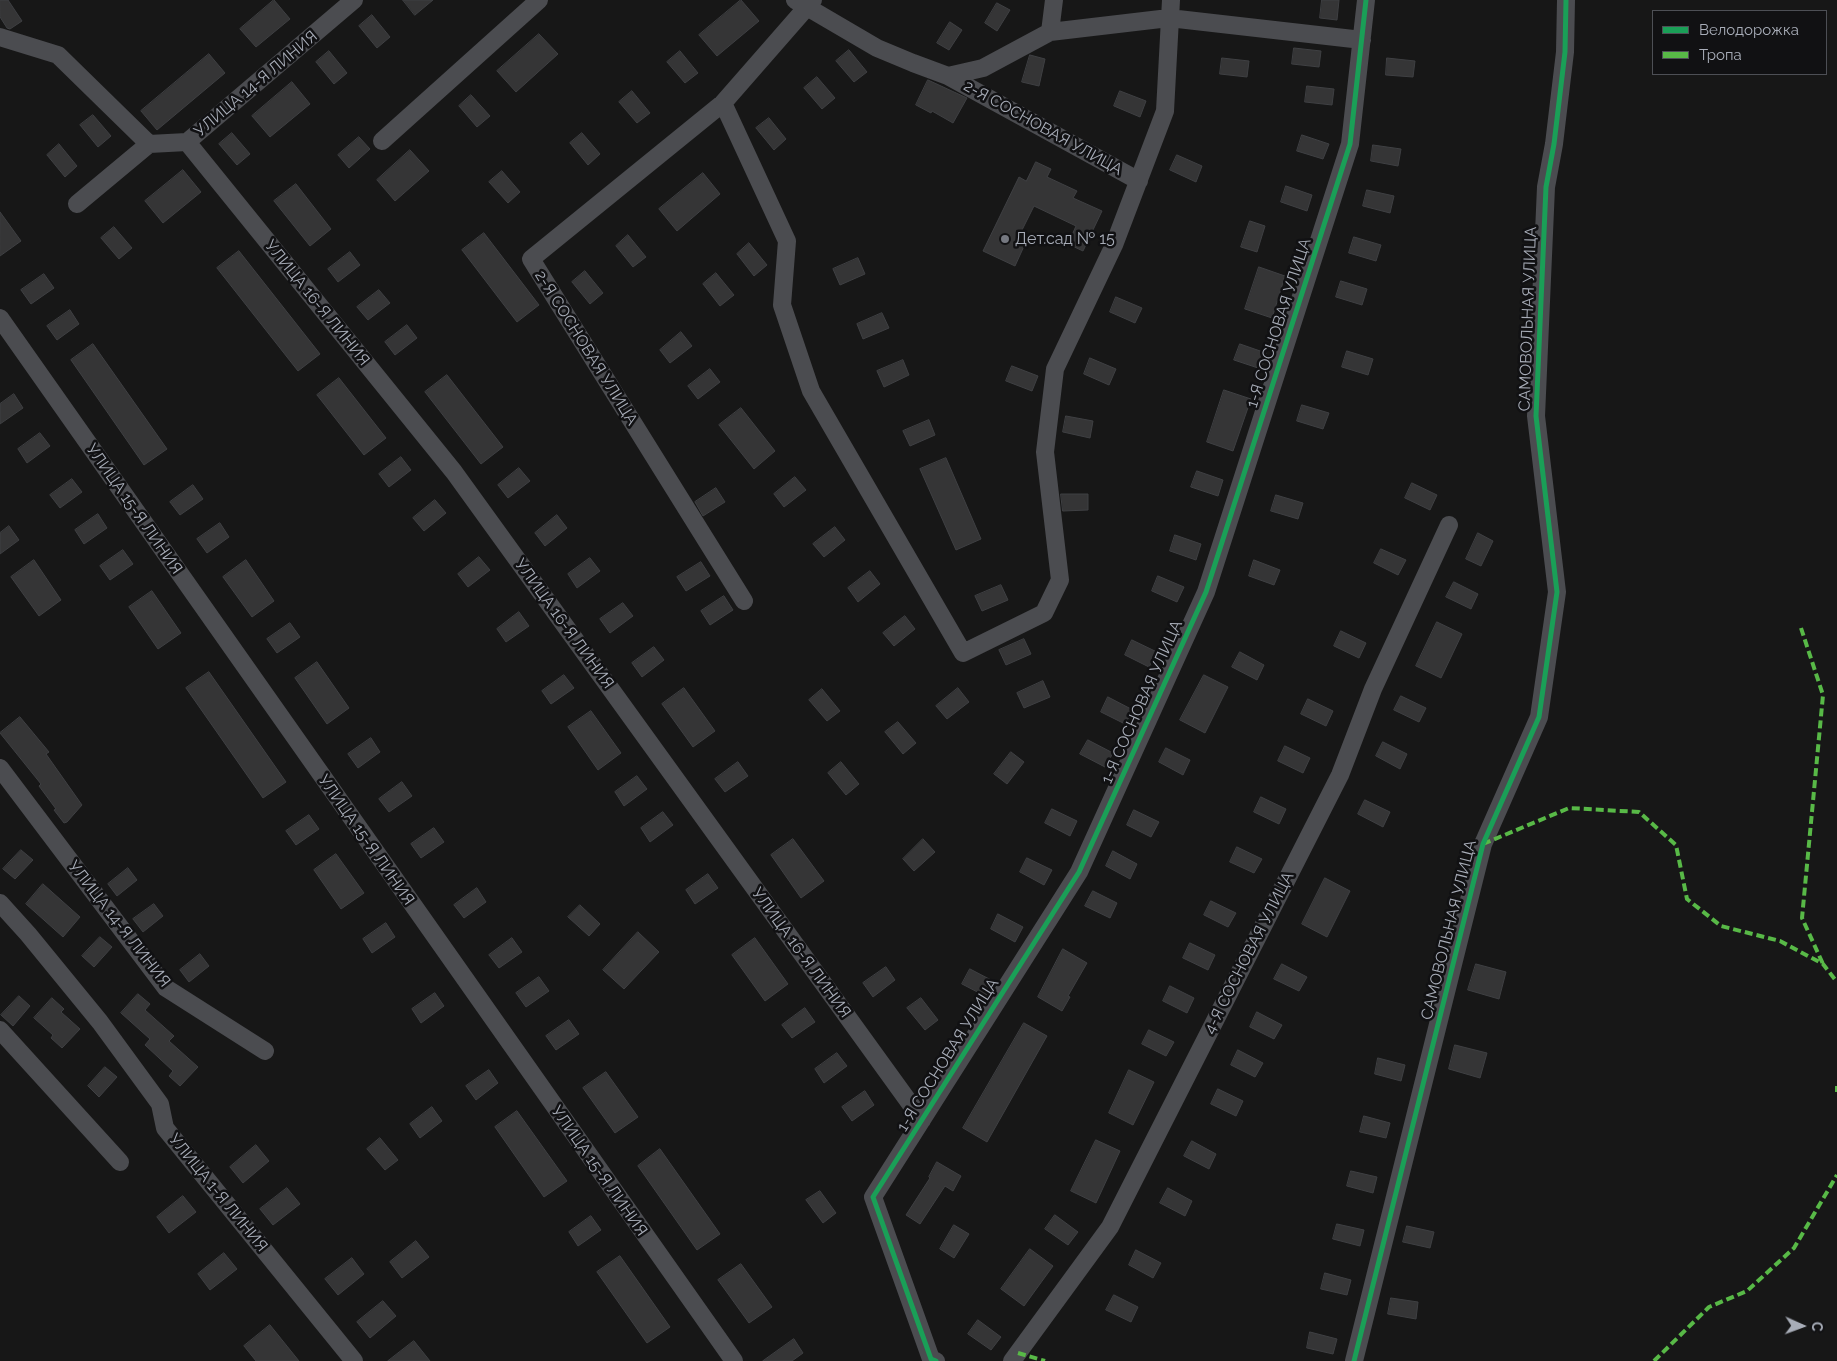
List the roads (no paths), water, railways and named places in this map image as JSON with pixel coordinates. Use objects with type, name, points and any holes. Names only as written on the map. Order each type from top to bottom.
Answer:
[{"type":"street","name":"УЛИЦА 14-Я ЛИНИЯ","points":[[149,144],[188,142],[354,0]]},
{"type":"street","points":[[382,141],[539,0]]},
{"type":"street","points":[[1050,32],[1054,0]]},
{"type":"street","points":[[723,103],[787,241],[782,305],[811,391],[963,653],[1044,613],[1060,580],[1045,452],[1055,369],[1114,245],[1165,111],[1171,0]]},
{"type":"street","name":"1-Я СОСНОВАЯ УЛИЦА","points":[[936,1361],[931,1359],[873,1197],[1079,872],[1206,592],[1350,144],[1366,0]]},
{"type":"street","name":"САМОВОЛЬНАЯ УЛИЦА","points":[[1354,1361],[1482,844],[1539,717],[1557,592],[1536,416],[1546,187],[1554,144],[1564,52],[1566,0]]},
{"type":"street","name":"2-Я СОСНОВАЯ УЛИЦА","points":[[744,601],[530,259],[723,103],[805,2],[877,48],[913,64],[948,76],[1139,181]]},
{"type":"street","points":[[1169,18],[1362,40]]},
{"type":"street","name":"2-Я СОСНОВАЯ УЛИЦА","points":[[948,76],[984,68],[1050,32],[1169,18]]},
{"type":"street","points":[[0,37],[58,55],[149,144],[77,204]]},
{"type":"street","name":"УЛИЦА 16-Я ЛИНИЯ","points":[[188,142],[454,472],[922,1120]]},
{"type":"street","name":"УЛИЦА 15-Я ЛИНИЯ","points":[[0,318],[734,1361]]},
{"type":"street","name":"4-Я СОСНОВАЯ УЛИЦА","points":[[1012,1361],[1110,1227],[1340,775],[1373,689],[1449,525]]},
{"type":"street","name":"УЛИЦА 14-Я ЛИНИЯ","points":[[0,768],[166,988],[266,1051]]},
{"type":"street","name":"УЛИЦА 1-Я ЛИНИЯ","points":[[0,903],[100,1022],[160,1104],[165,1128],[354,1361]]},
{"type":"street","points":[[0,1030],[120,1162]]},
{"type":"place","name":"Дет.сад № 15","points":[[1005,239]]}]
